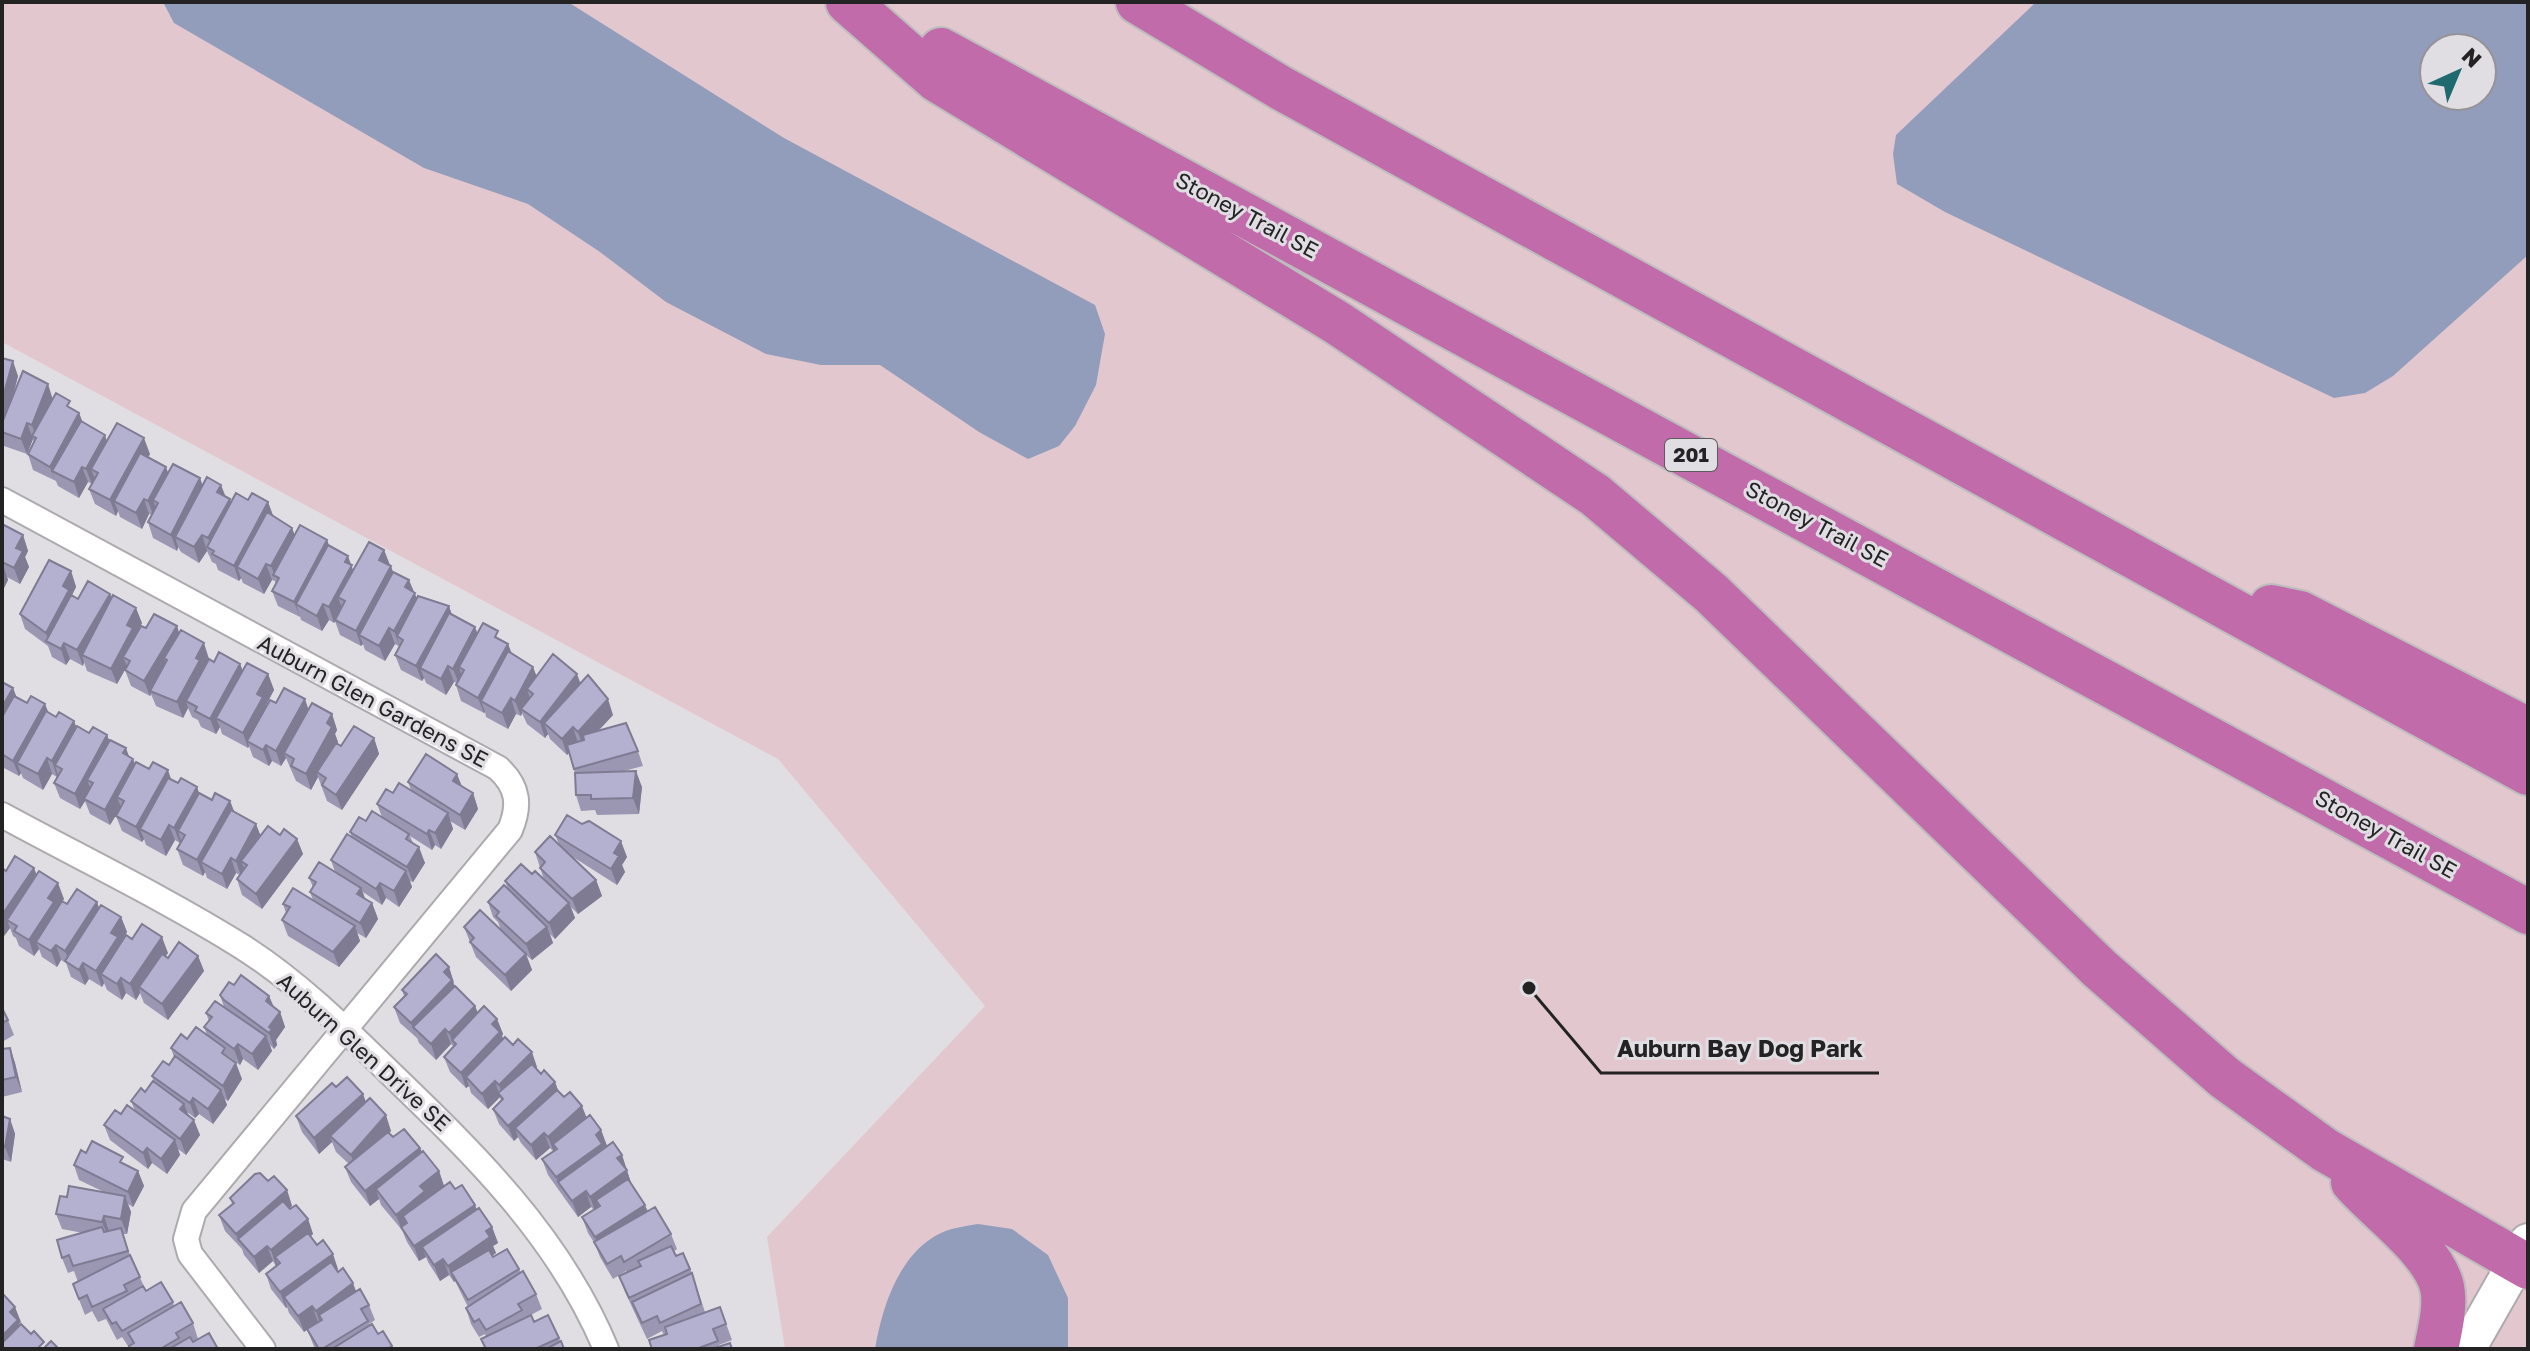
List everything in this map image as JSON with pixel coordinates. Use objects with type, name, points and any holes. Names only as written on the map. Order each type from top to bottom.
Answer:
[{"type":"highway","name":"Stoney Trail SE","points":[[850,2],[2528,912]]},
{"type":"highway","points":[[850,2],[937,80],[1336,322],[1595,495],[1722,603],[2100,969],[2225,1078],[2325,1150],[2524,1257]]},
{"type":"highway","points":[[1138,2],[1295,96],[2528,773]]},
{"type":"highway","points":[[2199,592],[2300,613],[2528,730]]},
{"type":"highway","points":[[2325,1150],[2377,1209],[2416,1245],[2434,1269],[2442,1288],[2436,1349]]},
{"type":"main road","points":[[2467,1349],[2524,1257]]},
{"type":"street","name":"Auburn Glen Gardens SE","points":[[2,500],[508,777],[518,802],[510,830],[194,1211],[187,1226],[190,1254],[263,1349]]},
{"type":"street","name":"Auburn Glen Drive SE","points":[[2,815],[242,947],[303,992],[345,1029],[509,1192],[560,1261],[606,1349]]},
{"type":"shaded area","points":[[2,2],[2528,2],[2528,1349],[785,1349],[767,1237],[985,1006],[778,759],[2,342]]},
{"type":"water","points":[[163,2],[568,2],[784,138],[1095,305],[1105,334],[1096,385],[1075,426],[1059,446],[1028,459],[979,432],[880,365],[821,365],[766,354],[666,302],[600,252],[528,204],[424,168],[174,23]]},
{"type":"water","points":[[2036,2],[2528,2],[2528,255],[2393,376],[2365,393],[2334,398],[1945,212],[1897,184],[1893,154],[1896,135]]},
{"type":"water","points":[[978,1224],[1012,1229],[1048,1255],[1068,1298],[1068,1349],[875,1349],[888,1299],[914,1254],[941,1233]]},
{"type":"building","points":[[2,358],[13,361],[2,400]]},
{"type":"building","points":[[23,371],[48,384],[32,425],[27,423],[21,439],[2,432],[2,423]]},
{"type":"building","points":[[56,393],[70,401],[67,406],[79,413],[50,467],[28,454],[36,438],[32,436]]},
{"type":"building","points":[[81,421],[105,435],[86,469],[82,467],[74,482],[52,471]]},
{"type":"building","points":[[117,423],[144,438],[110,500],[89,489],[98,473],[91,469]]},
{"type":"building","points":[[140,453],[166,467],[148,501],[144,499],[136,513],[114,501]]},
{"type":"building","points":[[173,464],[200,478],[171,535],[148,522],[158,503],[153,500]]},
{"type":"building","points":[[207,477],[221,485],[217,492],[230,499],[208,538],[202,535],[194,547],[175,537]]},
{"type":"building","points":[[236,493],[248,500],[252,493],[268,502],[234,566],[212,554],[214,551],[207,547]]},
{"type":"building","points":[[267,512],[292,528],[271,566],[266,564],[258,579],[237,567]]},
{"type":"building","points":[[2,524],[23,535],[16,548],[23,551],[14,568],[2,562]]},
{"type":"building","points":[[300,525],[327,540],[294,602],[272,591],[279,578],[273,575]]},
{"type":"building","points":[[369,542],[384,550],[379,560],[391,566],[356,631],[335,620],[345,601],[338,597]]},
{"type":"building","points":[[328,545],[348,556],[345,562],[352,565],[329,607],[323,604],[317,616],[296,604]]},
{"type":"building","points":[[49,560],[71,571],[63,586],[69,590],[46,633],[20,614]]},
{"type":"building","points":[[393,572],[409,580],[405,587],[415,593],[394,631],[389,628],[379,646],[359,635]]},
{"type":"building","points":[[88,581],[110,594],[77,650],[64,643],[61,649],[46,641],[71,595],[78,599]]},
{"type":"building","points":[[113,595],[136,608],[127,625],[133,628],[111,669],[82,655]]},
{"type":"building","points":[[418,596],[449,606],[416,666],[395,655],[403,640],[397,636]]},
{"type":"building","points":[[449,613],[475,627],[453,669],[448,666],[441,679],[420,668]]},
{"type":"building","points":[[154,614],[177,626],[144,681],[125,670],[130,661],[123,657],[141,626],[146,628]]},
{"type":"building","points":[[483,623],[498,631],[495,637],[508,644],[478,698],[456,685],[464,670],[459,667]]},
{"type":"building","points":[[181,630],[204,643],[196,658],[200,660],[177,702],[150,691],[167,660],[164,658]]},
{"type":"building","points":[[508,651],[533,667],[515,701],[511,698],[502,713],[481,701]]},
{"type":"building","points":[[219,652],[240,664],[210,719],[195,711],[197,707],[186,701],[209,659],[214,662]]},
{"type":"building","points":[[553,654],[577,674],[540,722],[521,709],[533,694],[527,689]]},
{"type":"building","points":[[247,663],[268,674],[257,694],[263,697],[243,733],[216,718]]},
{"type":"building","points":[[588,675],[608,699],[578,732],[573,727],[562,739],[544,723]]},
{"type":"building","points":[[2,682],[13,688],[2,707]]},
{"type":"building","points":[[284,688],[305,699],[276,751],[266,745],[263,750],[247,741],[270,700],[276,703]]},
{"type":"building","points":[[14,696],[27,703],[31,696],[45,704],[13,761],[2,754],[2,717]]},
{"type":"building","points":[[312,703],[332,714],[327,723],[332,727],[306,774],[291,766],[294,759],[284,753]]},
{"type":"building","points":[[46,711],[56,717],[59,712],[74,721],[52,761],[47,758],[38,774],[17,763]]},
{"type":"building","points":[[626,723],[638,751],[574,769],[567,745],[584,740],[583,735]]},
{"type":"building","points":[[77,726],[89,733],[93,727],[107,735],[75,794],[54,783],[62,769],[55,765]]},
{"type":"building","points":[[354,726],[374,738],[336,795],[322,785],[326,778],[317,772],[336,743],[341,746]]},
{"type":"building","points":[[110,740],[126,748],[123,753],[133,759],[105,810],[84,799],[93,783],[87,780]]},
{"type":"building","points":[[426,754],[457,774],[453,781],[473,793],[460,815],[408,782]]},
{"type":"building","points":[[136,762],[149,769],[153,762],[168,770],[136,827],[116,816],[124,801],[117,797]]},
{"type":"building","points":[[636,771],[633,798],[591,799],[591,795],[576,795],[575,773]]},
{"type":"building","points":[[168,778],[178,783],[181,778],[197,787],[174,828],[169,825],[161,840],[140,829]]},
{"type":"building","points":[[399,783],[448,813],[435,833],[429,830],[427,834],[377,804],[386,789],[393,793]]},
{"type":"building","points":[[199,793],[212,800],[215,793],[230,801],[197,860],[177,849],[185,835],[178,831]]},
{"type":"building","points":[[231,810],[256,824],[236,861],[231,858],[222,874],[201,862]]},
{"type":"building","points":[[372,811],[409,834],[406,839],[419,847],[407,867],[350,832],[359,817],[366,821]]},
{"type":"building","points":[[567,815],[582,824],[589,821],[621,841],[614,853],[619,856],[611,869],[555,835]]},
{"type":"building","points":[[268,826],[280,835],[284,829],[297,839],[256,894],[237,879],[247,865],[241,861]]},
{"type":"building","points":[[347,834],[406,871],[394,891],[380,883],[376,889],[331,860]]},
{"type":"building","points":[[550,836],[596,880],[572,899],[540,868],[545,862],[535,852]]},
{"type":"building","points":[[15,856],[34,868],[2,915],[2,868],[6,871]]},
{"type":"building","points":[[319,862],[361,888],[357,894],[372,903],[360,923],[310,892],[316,882],[309,878]]},
{"type":"building","points":[[521,864],[532,874],[535,871],[569,903],[549,923],[505,881]]},
{"type":"building","points":[[39,871],[58,883],[48,898],[54,902],[29,940],[14,931],[17,926],[7,920]]},
{"type":"building","points":[[504,885],[547,927],[526,944],[496,916],[499,912],[488,902]]},
{"type":"building","points":[[293,888],[355,926],[333,952],[282,920],[290,907],[283,904]]},
{"type":"building","points":[[77,889],[97,902],[65,951],[56,945],[51,951],[36,942],[62,901],[67,904]]},
{"type":"building","points":[[101,905],[121,917],[111,933],[118,937],[96,971],[83,963],[79,970],[65,961]]},
{"type":"building","points":[[480,910],[526,954],[505,975],[470,942],[474,938],[464,927]]},
{"type":"building","points":[[142,924],[162,937],[130,984],[121,978],[117,984],[101,974],[126,935],[132,939]]},
{"type":"building","points":[[179,942],[198,956],[162,1004],[139,987],[162,954],[168,958]]},
{"type":"building","points":[[436,954],[449,967],[444,972],[452,980],[411,1023],[394,1007],[407,994],[402,990]]},
{"type":"building","points":[[241,975],[269,996],[266,1001],[280,1012],[269,1027],[272,1029],[269,1033],[220,995],[229,982],[234,985]]},
{"type":"building","points":[[455,986],[475,1006],[449,1033],[445,1029],[431,1044],[413,1027]]},
{"type":"building","points":[[215,1001],[266,1036],[252,1054],[238,1044],[234,1049],[204,1027],[212,1017],[206,1013]]},
{"type":"building","points":[[484,1006],[497,1019],[492,1024],[500,1032],[461,1073],[444,1057],[456,1044],[452,1040]]},
{"type":"building","points":[[2,1008],[8,1020],[2,1023]]},
{"type":"building","points":[[196,1027],[225,1048],[222,1053],[236,1063],[223,1086],[171,1048],[181,1034],[187,1039]]},
{"type":"building","points":[[505,1037],[513,1045],[518,1039],[532,1052],[499,1085],[495,1081],[482,1094],[466,1077]]},
{"type":"building","points":[[10,1048],[16,1077],[2,1080],[2,1049]]},
{"type":"building","points":[[175,1056],[221,1090],[208,1109],[193,1098],[190,1103],[152,1076],[163,1061],[169,1065]]},
{"type":"building","points":[[532,1064],[541,1074],[544,1070],[555,1082],[508,1126],[493,1109],[503,1099],[498,1093]]},
{"type":"building","points":[[347,1077],[363,1094],[314,1138],[296,1116],[332,1083],[336,1087]]},
{"type":"building","points":[[153,1081],[184,1104],[180,1109],[194,1120],[180,1139],[131,1101],[141,1088],[145,1092]]},
{"type":"building","points":[[557,1090],[564,1097],[570,1092],[582,1106],[548,1137],[544,1133],[531,1145],[515,1128]]},
{"type":"building","points":[[370,1098],[386,1115],[351,1155],[330,1136]]},
{"type":"building","points":[[127,1105],[175,1140],[161,1159],[147,1148],[143,1153],[104,1125],[115,1110],[121,1114]]},
{"type":"building","points":[[590,1115],[601,1130],[596,1135],[602,1144],[556,1177],[542,1159],[557,1149],[553,1144]]},
{"type":"building","points":[[2,1116],[10,1119],[5,1147],[2,1146]]},
{"type":"building","points":[[404,1129],[420,1148],[365,1191],[345,1167],[388,1132],[393,1137]]},
{"type":"building","points":[[92,1141],[123,1157],[120,1162],[138,1171],[128,1192],[74,1165],[81,1150],[86,1153]]},
{"type":"building","points":[[613,1142],[622,1155],[617,1158],[627,1170],[590,1197],[586,1191],[572,1201],[558,1182]]},
{"type":"building","points":[[423,1151],[439,1171],[420,1186],[425,1191],[396,1215],[376,1189]]},
{"type":"building","points":[[260,1173],[268,1181],[274,1176],[287,1190],[236,1234],[219,1215],[234,1203],[230,1198],[255,1174]]},
{"type":"building","points":[[628,1179],[645,1205],[595,1237],[582,1217],[600,1206],[596,1200]]},
{"type":"building","points":[[450,1182],[455,1189],[462,1185],[475,1205],[414,1246],[401,1227],[407,1223],[403,1216]]},
{"type":"building","points":[[69,1186],[125,1196],[121,1219],[104,1216],[102,1222],[56,1214],[60,1196],[67,1197]]},
{"type":"building","points":[[283,1201],[290,1209],[296,1205],[308,1219],[271,1250],[267,1246],[254,1257],[238,1239]]},
{"type":"building","points":[[655,1207],[671,1234],[624,1262],[621,1256],[607,1264],[594,1242]]},
{"type":"building","points":[[479,1208],[492,1227],[486,1231],[490,1237],[448,1266],[443,1259],[434,1265],[422,1247]]},
{"type":"building","points":[[102,1227],[104,1232],[121,1228],[128,1251],[73,1266],[69,1255],[62,1258],[57,1240]]},
{"type":"building","points":[[308,1233],[317,1245],[323,1240],[333,1254],[280,1292],[266,1274],[280,1263],[275,1257]]},
{"type":"building","points":[[671,1246],[676,1256],[683,1253],[690,1269],[629,1298],[619,1276],[641,1266],[638,1261]]},
{"type":"building","points":[[507,1249],[519,1269],[468,1300],[451,1272],[489,1250],[493,1257]]},
{"type":"building","points":[[130,1255],[140,1277],[124,1285],[127,1291],[92,1307],[87,1295],[79,1299],[73,1284]]},
{"type":"building","points":[[331,1262],[338,1272],[343,1268],[353,1283],[316,1311],[312,1306],[298,1316],[284,1297]]},
{"type":"building","points":[[523,1271],[536,1294],[518,1304],[522,1310],[486,1330],[479,1319],[474,1322],[466,1308]]},
{"type":"building","points":[[692,1273],[701,1304],[660,1323],[657,1316],[642,1323],[632,1302]]},
{"type":"building","points":[[161,1282],[173,1302],[122,1331],[116,1322],[112,1324],[103,1309],[143,1286],[146,1291]]},
{"type":"building","points":[[360,1289],[369,1305],[361,1309],[368,1321],[319,1349],[307,1329],[322,1320],[319,1315]]},
{"type":"building","points":[[2,1294],[15,1307],[10,1312],[18,1320],[2,1336]]},
{"type":"building","points":[[181,1302],[193,1323],[176,1333],[179,1338],[160,1349],[131,1349],[129,1346],[134,1343],[128,1333]]},
{"type":"building","points":[[720,1307],[726,1324],[713,1329],[718,1341],[696,1349],[652,1349],[649,1340],[667,1334],[665,1327]]},
{"type":"building","points":[[531,1315],[534,1322],[548,1315],[559,1338],[535,1349],[486,1349],[481,1339]]},
{"type":"building","points":[[21,1324],[31,1334],[34,1331],[44,1342],[37,1349],[2,1349],[2,1343]]},
{"type":"building","points":[[372,1324],[378,1334],[383,1331],[392,1346],[387,1349],[332,1349]]},
{"type":"building","points":[[209,1333],[218,1349],[169,1349],[190,1337],[193,1342]]},
{"type":"building","points":[[51,1341],[59,1349],[43,1349]]},
{"type":"building","points":[[561,1341],[564,1349],[546,1349]]},
{"type":"building","points":[[730,1343],[732,1349],[712,1349]]},
{"type":"place","name":"Auburn Bay Dog Park","points":[[1529,988]]}]
